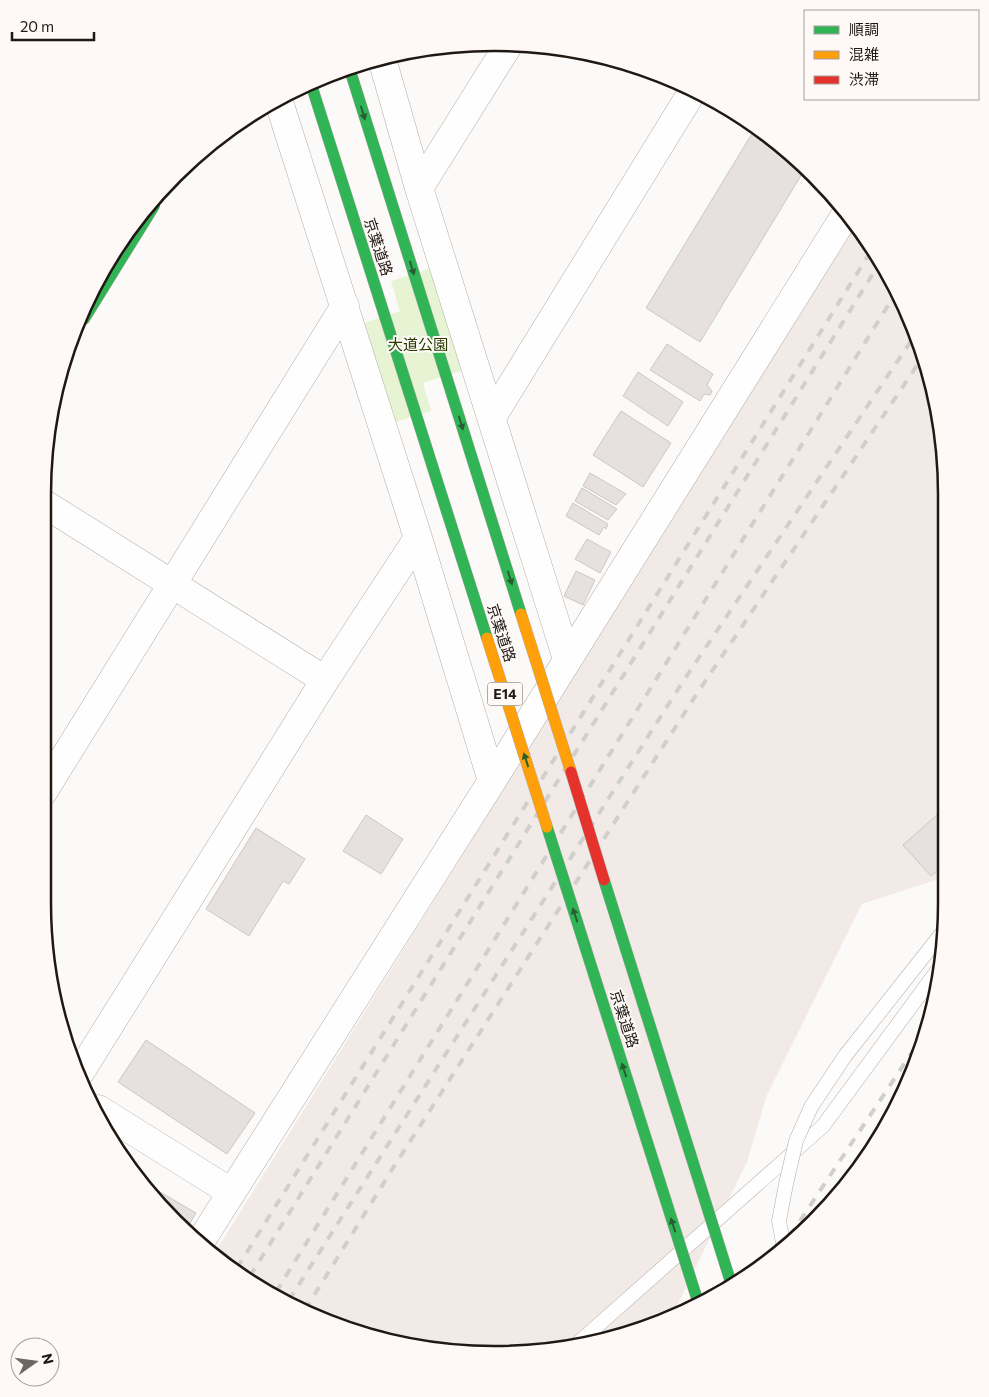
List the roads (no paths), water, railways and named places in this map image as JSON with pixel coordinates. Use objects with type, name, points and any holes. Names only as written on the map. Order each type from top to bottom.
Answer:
[{"type":"main road","name":"京葉道路","points":[[352,75],[729,1278]]},
{"type":"main road","name":"京葉道路","points":[[313,90],[696,1297]]},
{"type":"main road","points":[[97,298],[138,231]]},
{"type":"street","points":[[419,188],[504,51]]},
{"type":"street","points":[[384,65],[419,188],[567,659]]},
{"type":"street","points":[[492,417],[689,96]]},
{"type":"street","points":[[281,107],[418,538],[492,781]]},
{"type":"street","points":[[203,1237],[492,781],[842,220]]},
{"type":"street","points":[[51,778],[345,306]]},
{"type":"street","points":[[51,509],[325,680]]},
{"type":"street","points":[[83,1067],[325,680],[418,538]]},
{"type":"street","points":[[105,1113],[231,1192]]},
{"type":"lane","points":[[782,1240],[779,1221],[784,1193],[796,1141],[811,1108],[845,1056],[936,941]]},
{"type":"lane","points":[[586,1336],[823,1126],[931,980]]},
{"type":"railway","points":[[239,1264],[868,256]]},
{"type":"railway","points":[[252,1273],[876,269]]},
{"type":"railway","points":[[278,1289],[892,299]]},
{"type":"railway","points":[[291,1296],[684,680],[910,342]]},
{"type":"railway","points":[[308,1305],[393,1168],[696,695],[918,364]]},
{"type":"railway","points":[[795,1228],[911,1054]]},
{"type":"park label","name":"大道公園","points":[[418,345]]}]
